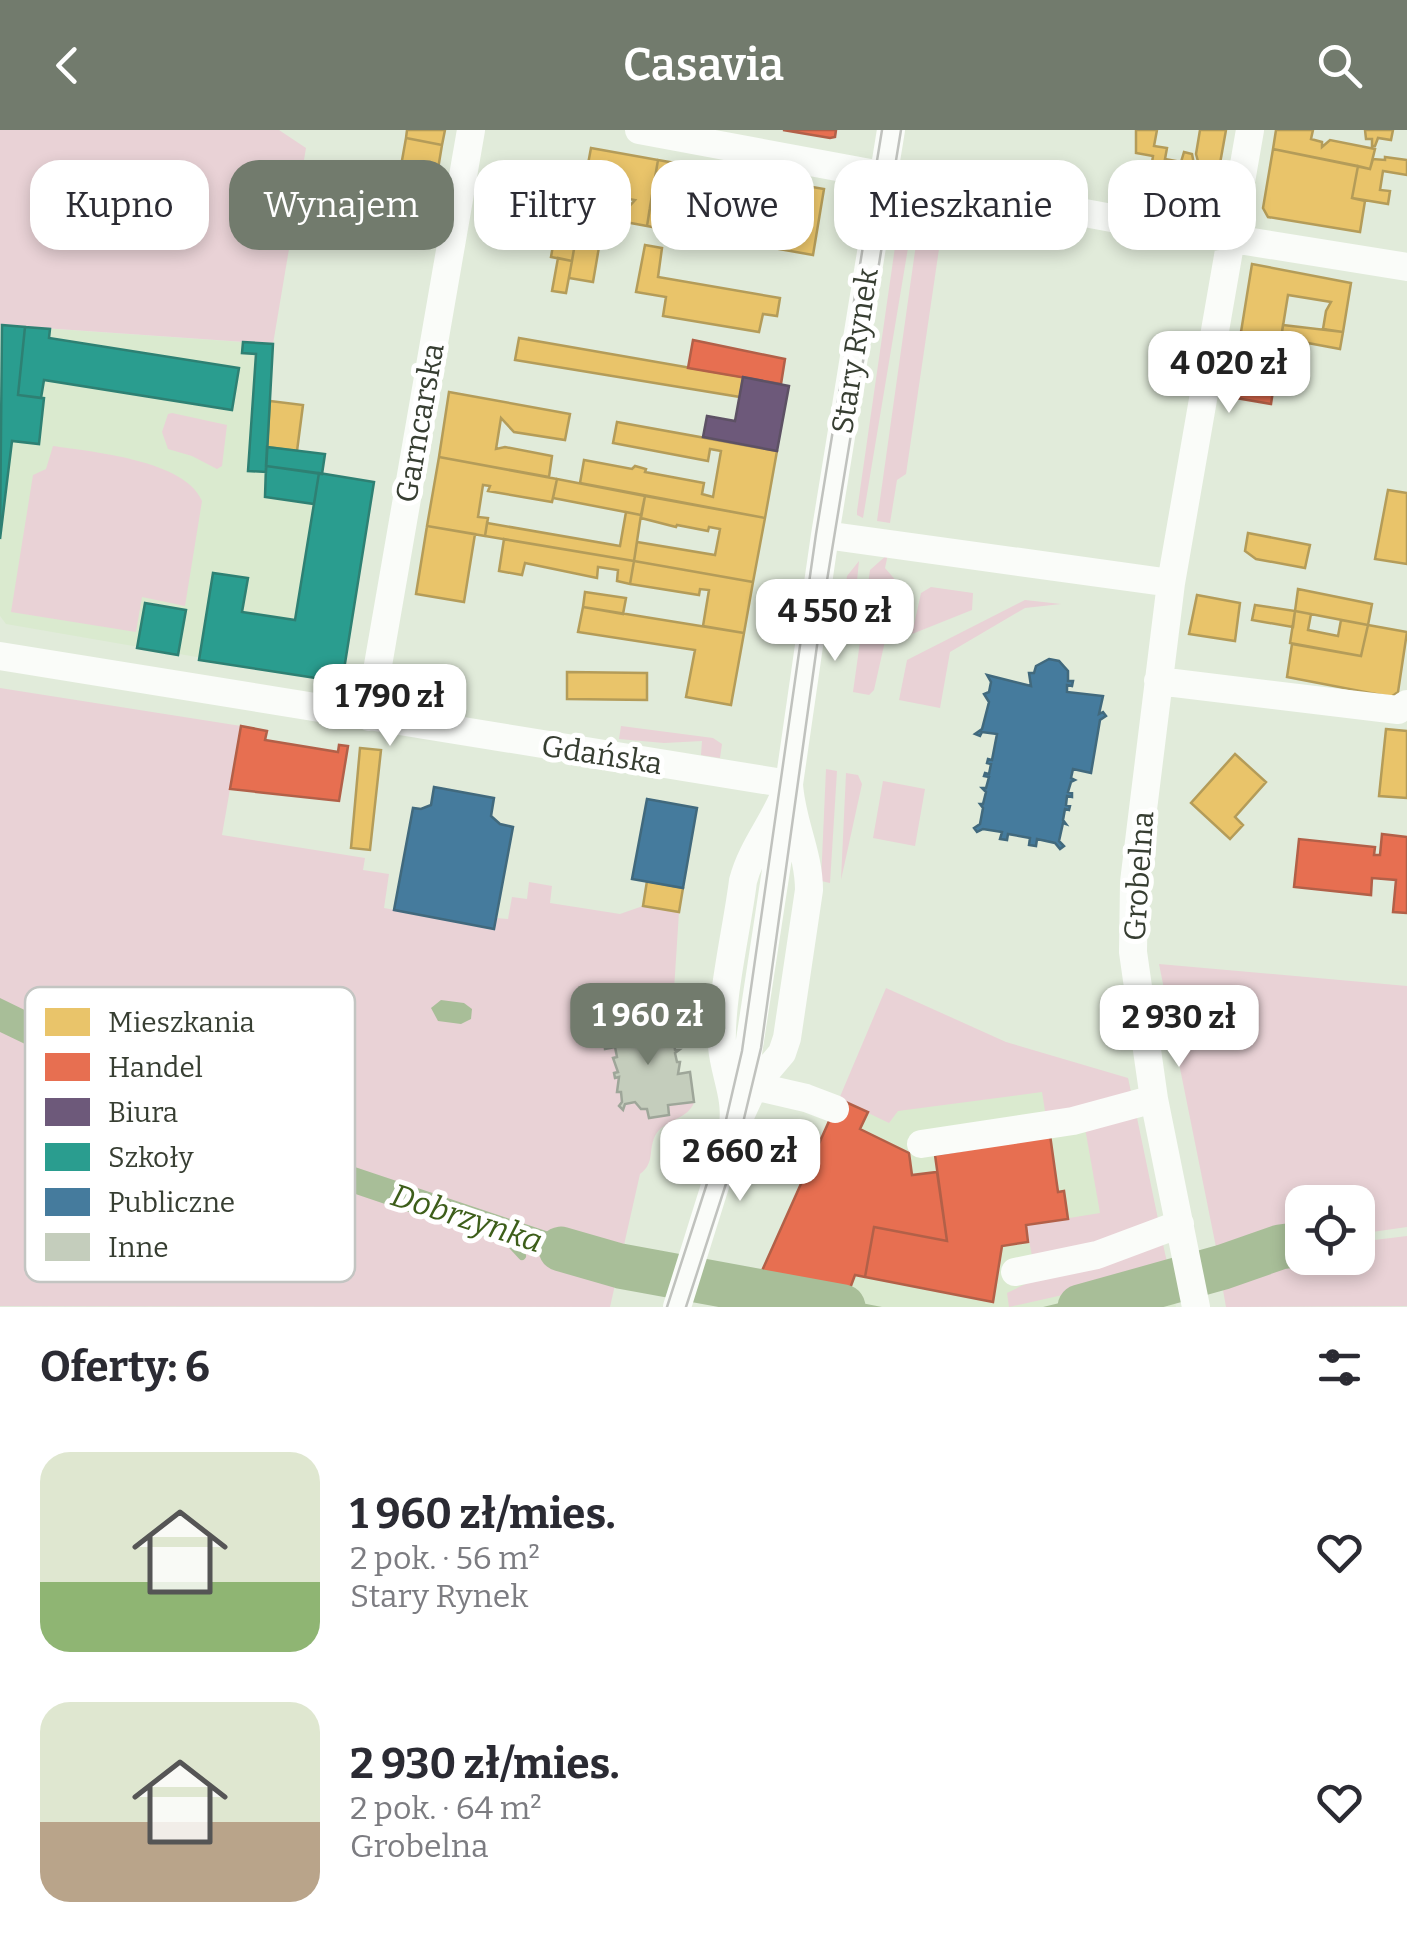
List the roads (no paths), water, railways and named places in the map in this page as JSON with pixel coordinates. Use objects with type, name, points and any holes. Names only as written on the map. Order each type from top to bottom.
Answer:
[{"type":"street","name":"Garncarska","points":[[369,717],[471,130]]},
{"type":"street","points":[[639,130],[834,166]]},
{"type":"street","name":"Stary Rynek","points":[[886,160],[892,130]]},
{"type":"street","points":[[1244,160],[1250,130]]},
{"type":"street","points":[[1256,242],[1407,268]]},
{"type":"street","name":"Stary Rynek","points":[[730,1138],[733,1096],[724,1064],[722,1028],[744,880],[748,862],[789,784],[824,535],[871,250]]},
{"type":"street","points":[[1228,250],[1158,681],[1398,710],[1407,704]]},
{"type":"street","points":[[824,535],[1171,584]]},
{"type":"street","name":"Gdańska","points":[[0,656],[789,784]]},
{"type":"street","name":"Grobelna","points":[[1158,681],[1134,882],[1133,952],[1154,1100],[1195,1303]]},
{"type":"street","name":"Stary Rynek","points":[[677,1307],[730,1138],[754,1086],[782,1053],[787,1038],[809,867],[789,784]]},
{"type":"street","points":[[754,1086],[806,1098],[835,1110]]},
{"type":"street","points":[[921,1144],[1072,1121],[1154,1100]]},
{"type":"street","points":[[1014,1272],[1182,1232]]},
{"type":"water","points":[[0,998],[25,1010],[25,1044],[0,1032]]},
{"type":"water","points":[[441,1000],[464,1003],[472,1009],[471,1019],[461,1024],[438,1021],[431,1008]]},
{"type":"water","points":[[355,1167],[570,1239],[624,1246],[616,1282],[355,1194]]},
{"type":"water","points":[[1285,1240],[1285,1251],[1259,1262],[1223,1290],[1219,1262],[1228,1247]]},
{"type":"water","points":[[1171,1276],[1175,1293],[1111,1307],[1043,1307]]},
{"type":"water","points":[[742,1280],[882,1307],[800,1307],[740,1296]]},
{"type":"waterway","points":[[508,1241],[522,1256]]},
{"type":"waterway","name":"Dobrzynka","points":[[1080,1307],[1285,1246]]},
{"type":"waterway","name":"Dobrzynka","points":[[561,1249],[620,1266],[843,1307]]},
{"type":"tram line","points":[[667,1307],[722,1137],[742,1051],[816,534],[882,130]]},
{"type":"tram line","points":[[686,1307],[735,1156],[761,1048],[821,617],[901,130]]}]
